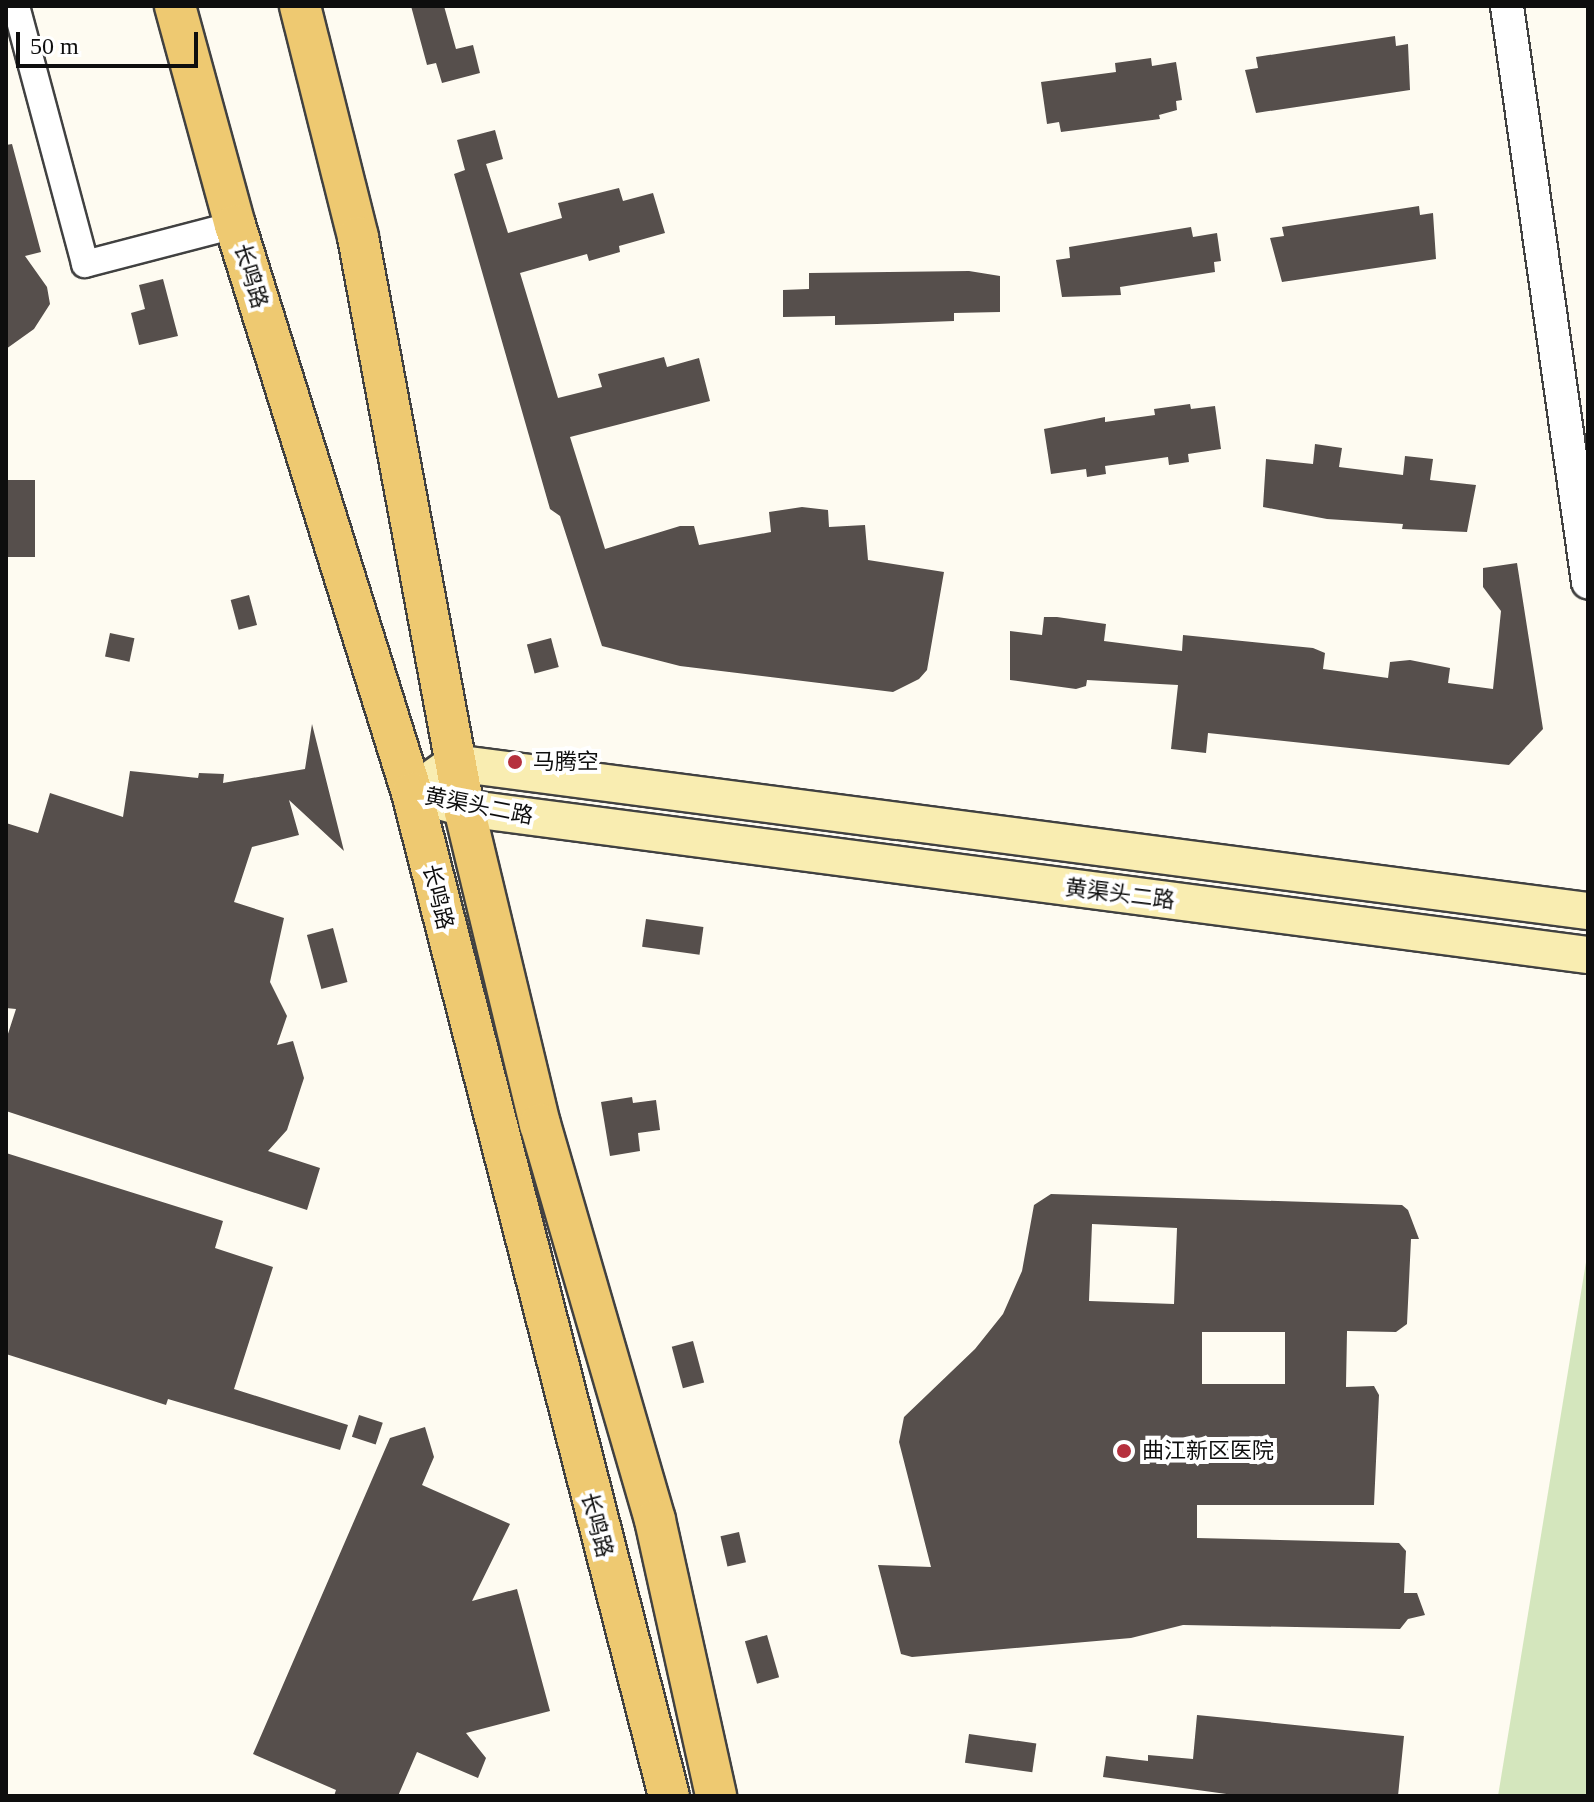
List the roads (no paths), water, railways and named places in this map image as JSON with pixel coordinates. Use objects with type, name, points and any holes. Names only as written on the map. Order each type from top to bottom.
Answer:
[{"type":"main road","name":"长鸣路","points":[[175,6],[235,225],[412,793],[669,1796]]},
{"type":"main road","name":"长鸣路","points":[[300,6],[358,237],[464,808],[540,1124],[655,1520],[716,1796]]},
{"type":"main road","name":"黄渠头二路","points":[[412,793],[454,763],[1588,911]]},
{"type":"main road","name":"黄渠头二路","points":[[412,793],[464,808],[1588,955]]},
{"type":"street","points":[[16,6],[85,264],[235,225]]},
{"type":"street","points":[[1507,6],[1588,582]]},
{"type":"place","name":"马腾空","points":[[515,762]]},
{"type":"place","name":"曲江新区医院","points":[[1124,1451]]}]
